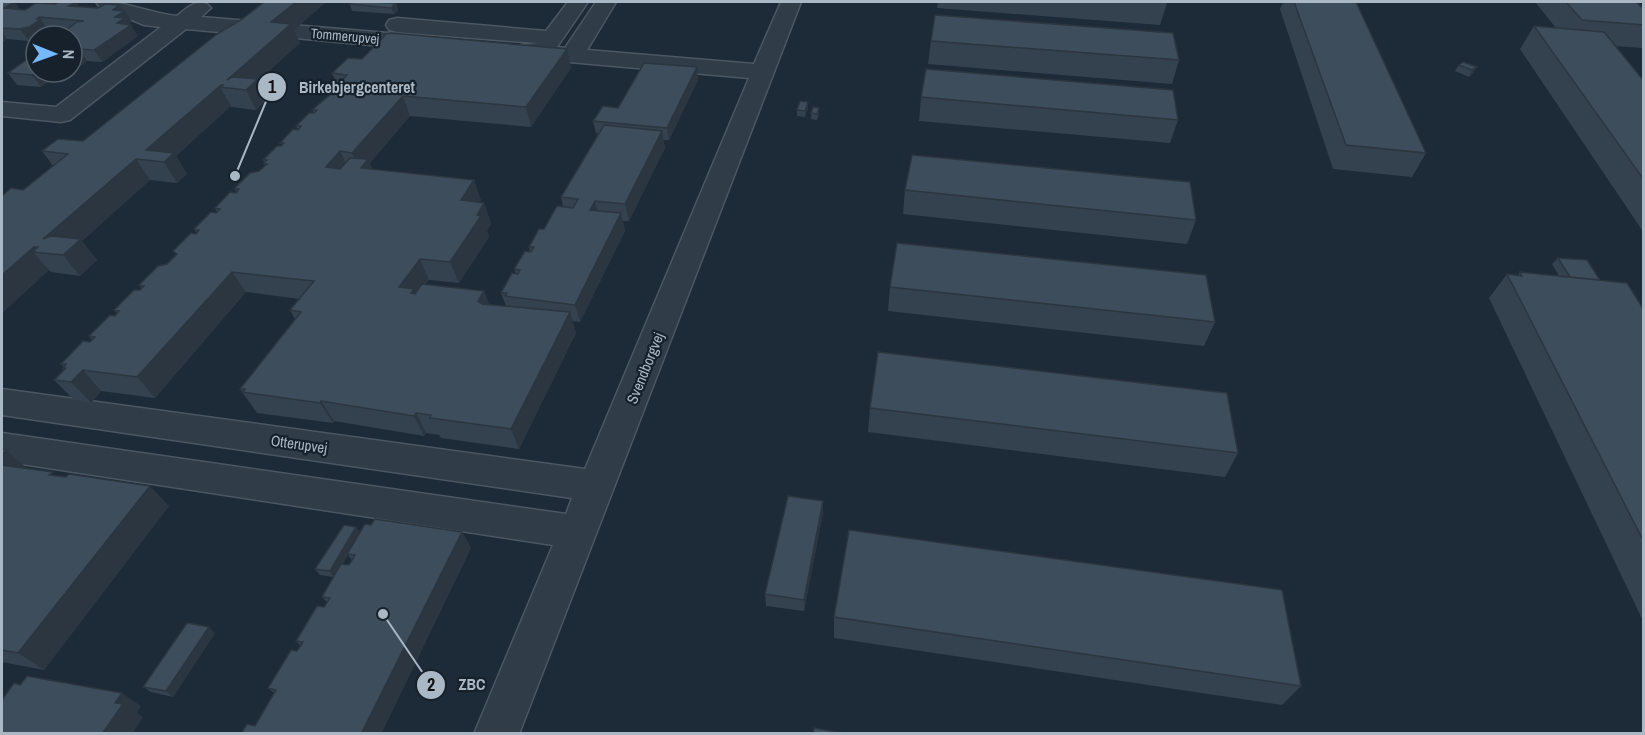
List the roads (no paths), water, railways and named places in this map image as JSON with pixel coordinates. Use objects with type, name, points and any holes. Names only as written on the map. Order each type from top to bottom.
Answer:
[{"type":"street","points":[[546,46],[578,2]]},
{"type":"street","points":[[576,48],[606,2]]},
{"type":"street","name":"Svendborgvej","points":[[496,734],[791,2]]},
{"type":"street","name":"Tommerupvej","points":[[118,3],[200,8],[293,21],[546,46],[766,64]]},
{"type":"street","name":"Tommerupvej","points":[[118,3],[152,20],[263,29]]},
{"type":"street","points":[[2,109],[61,114],[200,8]]},
{"type":"street","name":"Otterupvej","points":[[2,402],[597,486]]},
{"type":"street","points":[[2,447],[579,532]]},
{"type":"place","name":"Birkebjergcenteret","points":[[235,176]]},
{"type":"place","name":"ZBC","points":[[383,614]]}]
